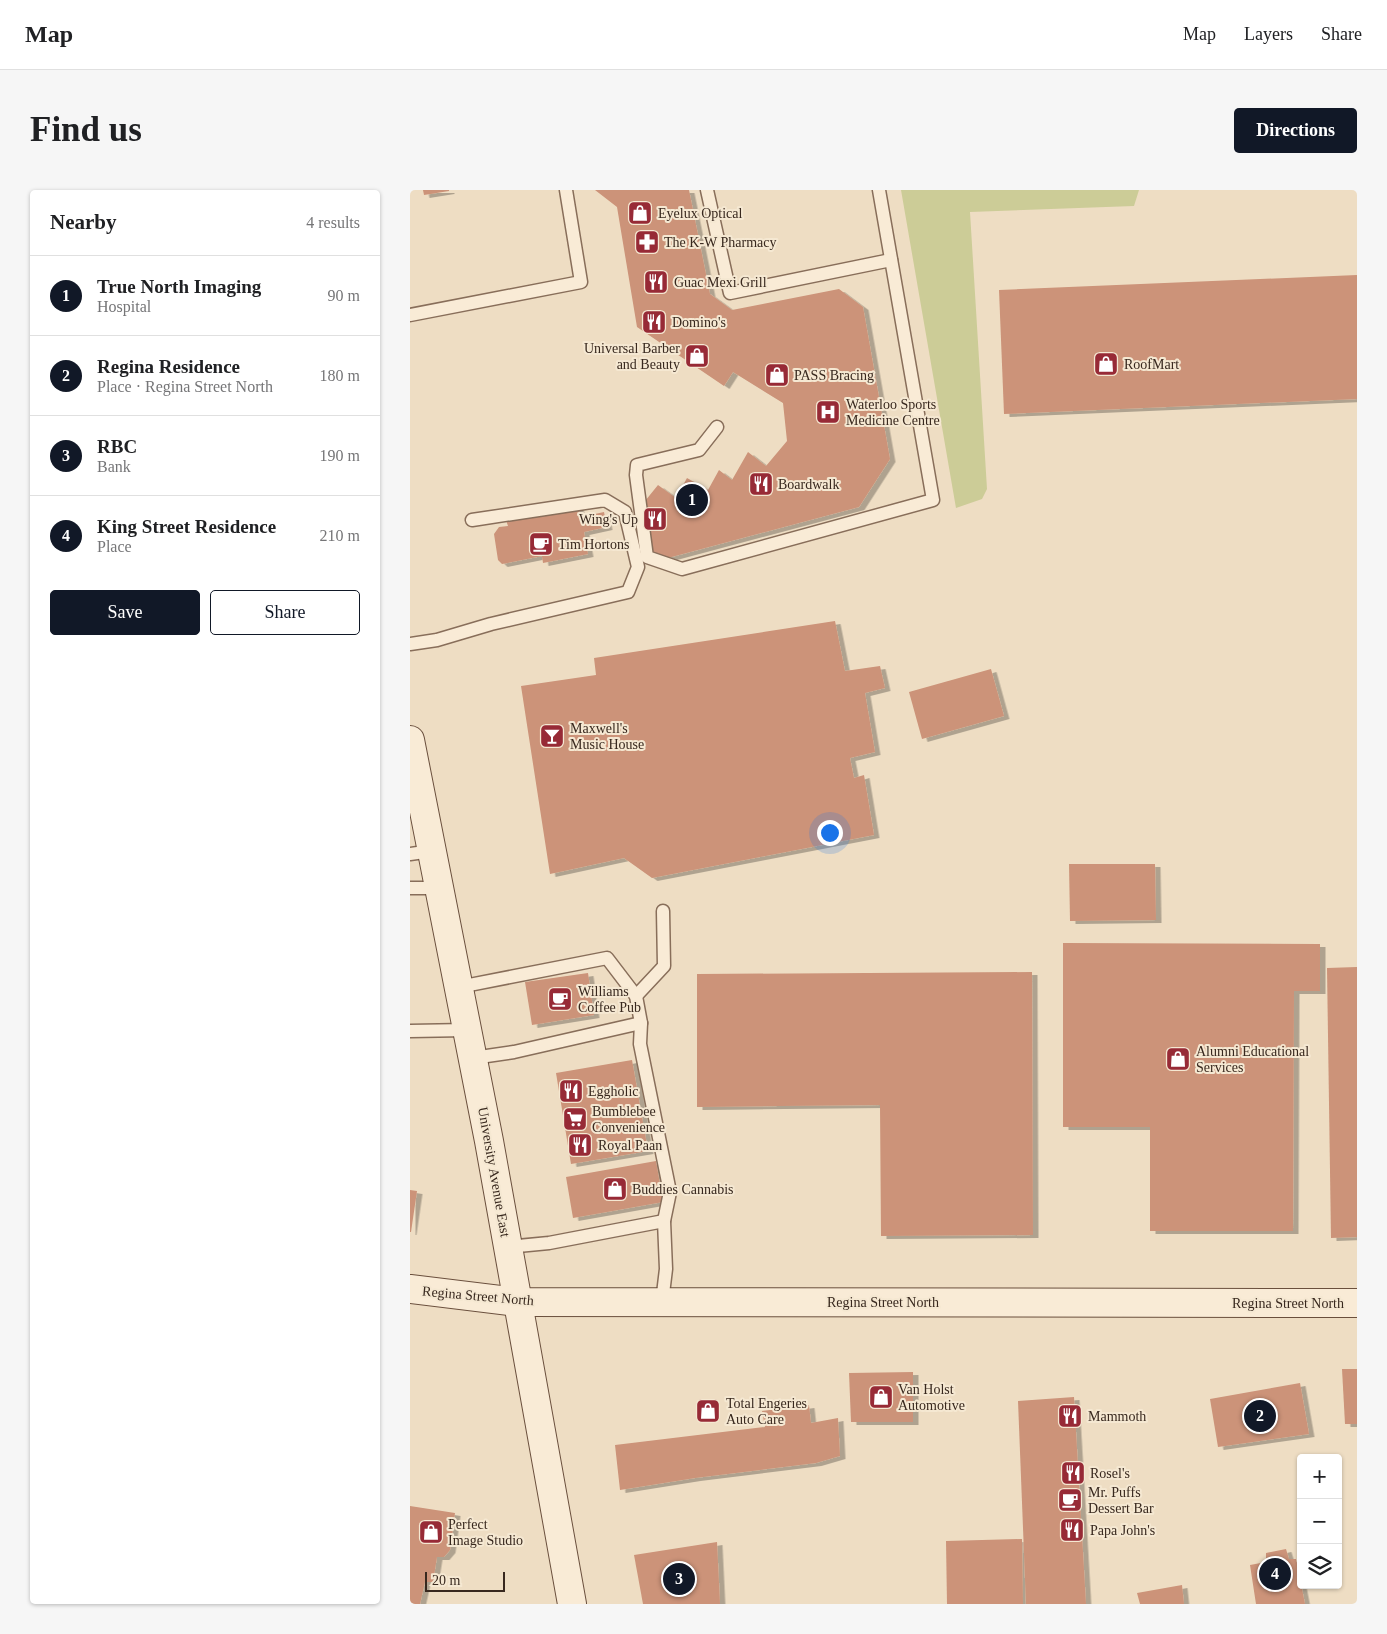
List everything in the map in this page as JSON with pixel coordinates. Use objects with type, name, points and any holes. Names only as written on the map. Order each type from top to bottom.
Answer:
[{"type":"street","name":"University Avenue East","points":[[410,740],[420,852],[438,888],[459,987],[572,1604]]},
{"type":"street","name":"Regina Street North","points":[[410,1289],[518,1302],[1357,1303]]},
{"type":"lane","points":[[410,315],[581,282],[566,190]]},
{"type":"lane","points":[[707,190],[730,293],[891,260]]},
{"type":"lane","points":[[717,426],[699,450],[637,465],[636,475],[647,557],[682,570],[933,500],[879,190]]},
{"type":"lane","points":[[410,644],[437,640],[492,624],[628,592],[638,567],[625,512],[605,500],[472,520]]},
{"type":"lane","points":[[410,888],[438,888]]},
{"type":"lane","points":[[636,996],[664,966],[663,911]]},
{"type":"lane","points":[[459,987],[607,958],[636,996],[641,1023],[640,1044],[670,1192],[664,1221],[666,1269],[662,1302]]},
{"type":"lane","points":[[473,1058],[514,1052],[641,1023]]},
{"type":"lane","points":[[410,1031],[467,1030]]},
{"type":"lane","points":[[507,1247],[549,1243],[664,1221]]},
{"type":"green space","points":[[901,190],[1139,190],[1134,206],[970,212],[987,489],[982,499],[956,508]]},
{"type":"building","points":[[423,190],[449,190],[449,191],[424,195]]},
{"type":"building","points":[[595,190],[689,190],[710,294],[732,310],[839,289],[863,307],[890,459],[859,507],[664,559],[649,552],[641,506],[658,485],[676,498],[687,478],[708,490],[719,470],[732,480],[748,452],[766,466],[787,441],[783,403],[733,372],[724,386],[637,327],[617,207]]},
{"type":"building","points":[[1357,275],[1357,399],[1004,414],[999,290]]},
{"type":"building","name":"Tim Hortons","points":[[578,507],[581,517],[604,512],[607,527],[584,532],[588,554],[543,563],[542,556],[502,564],[498,560],[494,534],[499,527],[508,526],[506,520]]},
{"type":"building","points":[[835,621],[845,671],[880,666],[885,688],[865,693],[875,752],[850,758],[854,778],[864,775],[874,835],[652,878],[624,858],[550,874],[521,686],[596,675],[594,658]]},
{"type":"building","points":[[991,669],[1004,716],[922,739],[909,692]]},
{"type":"building","points":[[1069,864],[1155,864],[1156,920],[1070,921]]},
{"type":"building","name":"Alumni Educational Services","points":[[1063,943],[1320,944],[1320,991],[1294,991],[1293,1231],[1150,1231],[1150,1127],[1063,1127]]},
{"type":"building","points":[[1357,967],[1357,1237],[1331,1238],[1327,968]]},
{"type":"building","points":[[1032,972],[1033,1235],[881,1236],[880,1105],[697,1107],[697,974]]},
{"type":"building","name":"Williams Coffee Pub","points":[[588,973],[594,1015],[532,1025],[525,982]]},
{"type":"building","points":[[632,1060],[648,1151],[571,1164],[556,1073]]},
{"type":"building","name":"Buddies Cannabis","points":[[656,1161],[663,1202],[573,1218],[566,1177]]},
{"type":"building","points":[[410,1190],[417,1191],[411,1232],[410,1232]]},
{"type":"building","points":[[1342,1369],[1357,1369],[1357,1424],[1345,1424]]},
{"type":"building","name":"Van Holst Automotive","points":[[913,1372],[913,1422],[851,1422],[849,1373]]},
{"type":"building","points":[[1300,1383],[1309,1434],[1218,1447],[1210,1399]]},
{"type":"building","points":[[1074,1397],[1086,1604],[1026,1604],[1018,1401]]},
{"type":"building","points":[[809,1405],[811,1423],[838,1418],[840,1456],[816,1463],[695,1478],[620,1490],[615,1445],[765,1427],[762,1411]]},
{"type":"building","name":"Perfect Image Studio","points":[[410,1506],[455,1513],[450,1550],[444,1557],[437,1557],[433,1582],[425,1582],[420,1604],[410,1604]]},
{"type":"building","points":[[1022,1539],[1023,1604],[947,1604],[946,1541]]},
{"type":"building","points":[[717,1542],[720,1604],[643,1604],[634,1555]]},
{"type":"building","points":[[1286,1549],[1289,1559],[1296,1559],[1297,1589],[1302,1589],[1305,1604],[1256,1604],[1250,1565],[1266,1562],[1266,1553]]},
{"type":"building","points":[[1182,1585],[1184,1604],[1140,1604],[1137,1593]]},
{"type":"place","name":"Eyelux Optical","points":[[640,213]]},
{"type":"place","name":"The K-W Pharmacy","points":[[647,242]]},
{"type":"place","name":"Guac Mexi Grill","points":[[656,282]]},
{"type":"place","name":"Domino's","points":[[654,322]]},
{"type":"place","name":"Universal Barber and Beauty","points":[[697,356]]},
{"type":"place","name":"RoofMart","points":[[1106,364]]},
{"type":"place","name":"PASS Bracing","points":[[777,375]]},
{"type":"place","name":"Waterloo Sports Medicine Centre","points":[[828,412]]},
{"type":"place","name":"Boardwalk","points":[[761,484]]},
{"type":"place","name":"True North Imaging","points":[[692,500]]},
{"type":"place","name":"Wing's Up","points":[[655,519]]},
{"type":"place","name":"Tim Hortons","points":[[541,544]]},
{"type":"place","name":"Maxwell's Music House","points":[[552,736]]},
{"type":"place","name":"Williams Coffee Pub","points":[[560,999]]},
{"type":"place","name":"Alumni Educational Services","points":[[1178,1059]]},
{"type":"place","name":"Eggholic","points":[[571,1091]]},
{"type":"place","name":"Bumblebee Convenience","points":[[575,1119]]},
{"type":"place","name":"Royal Paan","points":[[580,1145]]},
{"type":"place","name":"Buddies Cannabis","points":[[615,1189]]},
{"type":"place","name":"Van Holst Automotive","points":[[881,1397]]},
{"type":"place","name":"Total Engeries Auto Care","points":[[708,1411]]},
{"type":"place","name":"Mammoth","points":[[1070,1416]]},
{"type":"place","name":"Regina Residence","points":[[1260,1416]]},
{"type":"place","name":"Rosel's","points":[[1073,1473]]},
{"type":"place","name":"Mr. Puffs Dessert Bar","points":[[1070,1500]]},
{"type":"place","name":"Papa John's","points":[[1072,1530]]},
{"type":"place","name":"Perfect Image Studio","points":[[431,1532]]},
{"type":"place","name":"King Street Residence","points":[[1275,1574]]},
{"type":"place","name":"RBC","points":[[679,1579]]}]
